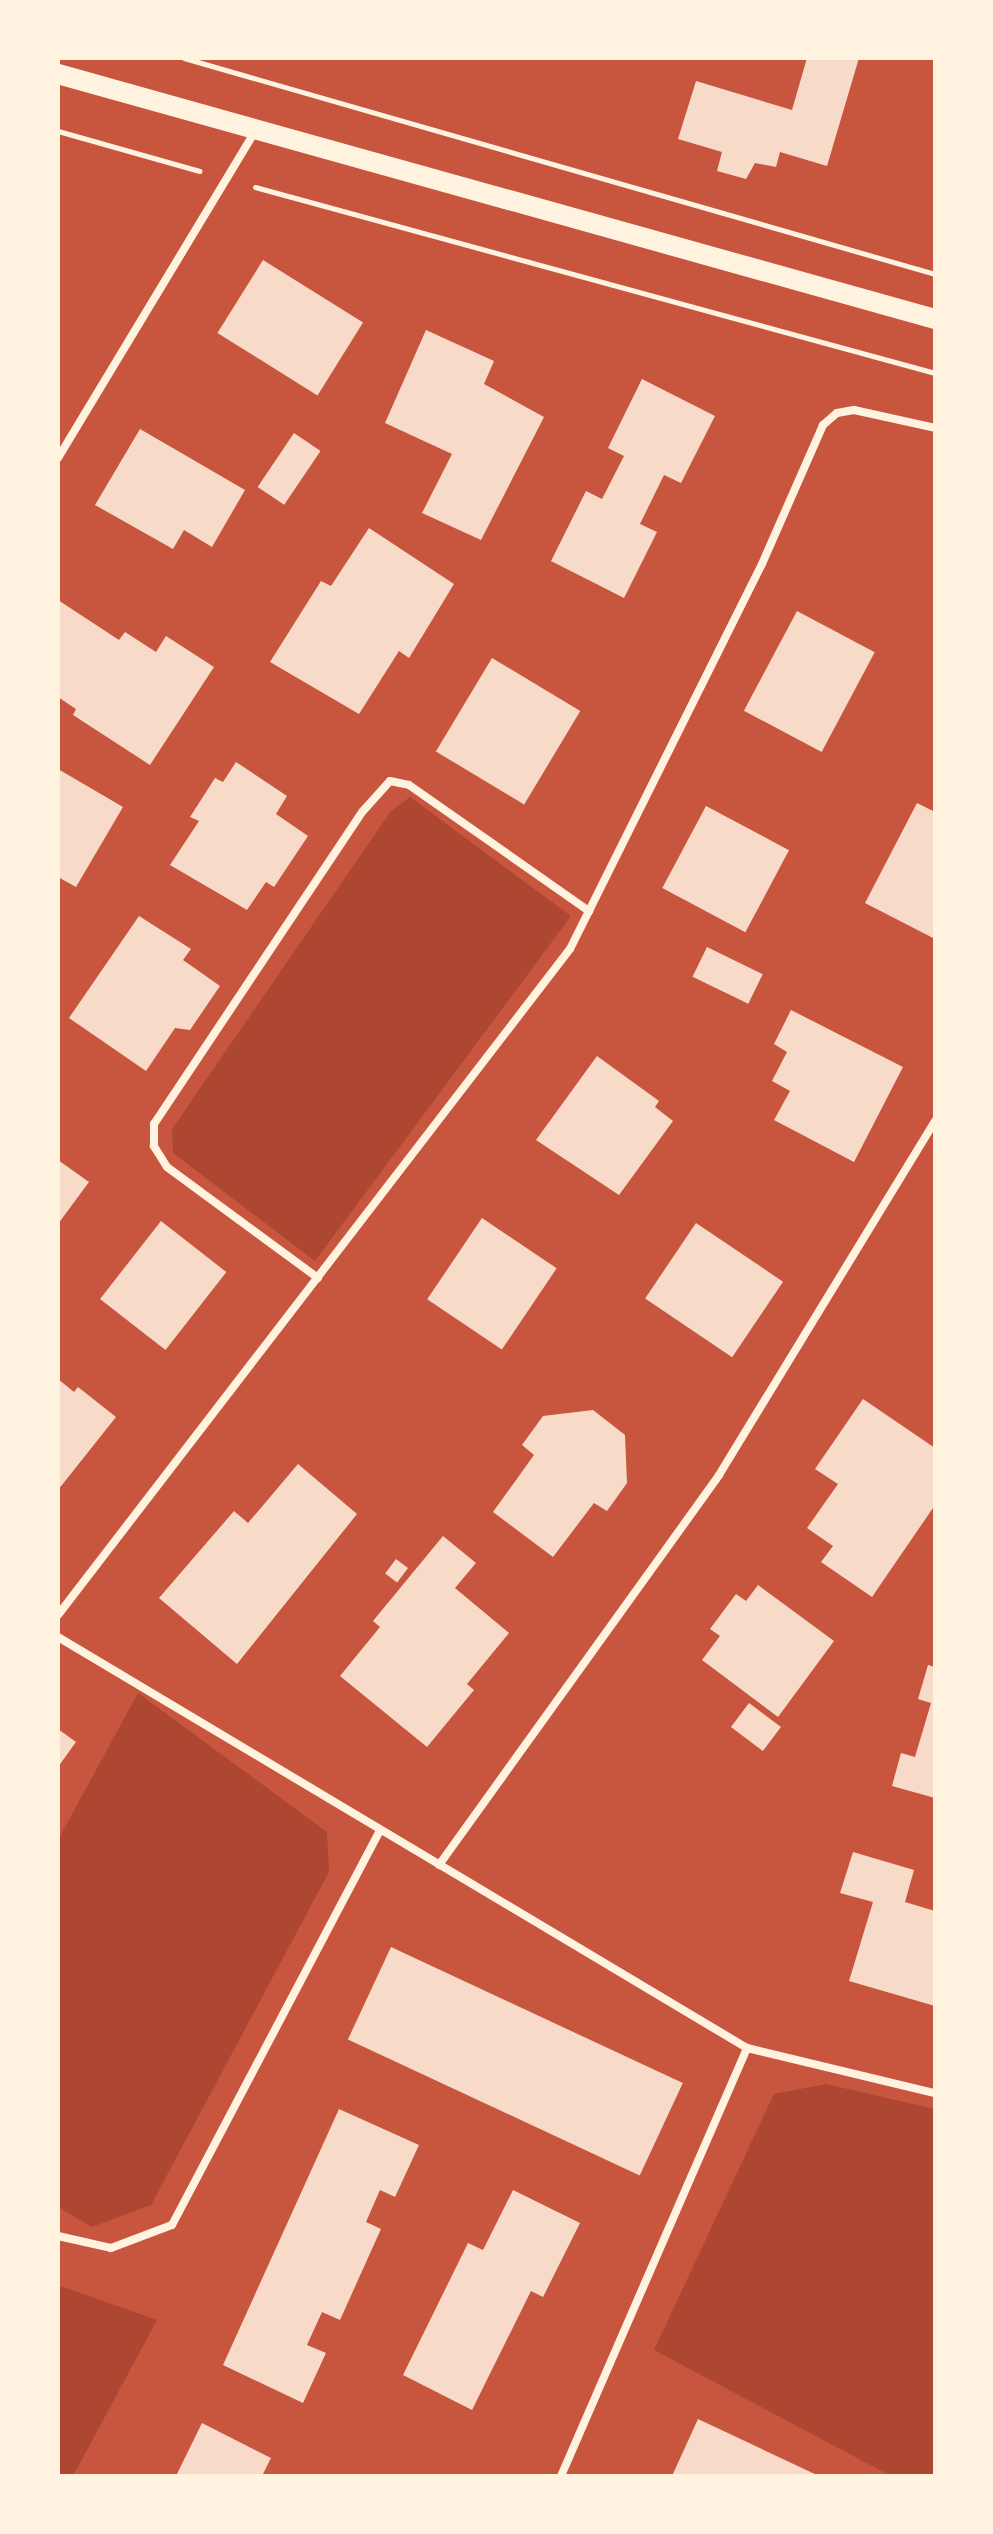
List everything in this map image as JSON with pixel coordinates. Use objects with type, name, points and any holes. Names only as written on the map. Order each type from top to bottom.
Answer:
[{"type":"main road","points":[[58,74],[935,319]]},
{"type":"street","points":[[58,458],[257,129]]},
{"type":"street","points":[[58,1615],[570,949],[762,564],[823,425],[837,413],[854,410],[935,428]]},
{"type":"street","points":[[318,1278],[167,1167],[154,1146],[154,1124],[363,811],[390,781],[409,785],[589,911]]},
{"type":"street","points":[[439,1865],[719,1475],[935,1121]]},
{"type":"street","points":[[58,1637],[747,2048],[935,2093]]},
{"type":"street","points":[[58,2236],[111,2248],[172,2225],[380,1830]]},
{"type":"street","points":[[561,2476],[747,2048]]},
{"type":"path","points":[[184,58],[935,274]]},
{"type":"path","points":[[58,131],[935,373]]},
{"type":"shaded area","points":[[410,797],[571,916],[315,1261],[173,1153],[172,1129],[391,811]]},
{"type":"shaded area","points":[[138,1693],[327,1832],[329,1872],[151,2205],[92,2227],[58,2207],[58,1840]]},
{"type":"shaded area","points":[[826,2084],[935,2109],[935,2476],[891,2476],[654,2350],[774,2094]]},
{"type":"shaded area","points":[[58,2285],[157,2320],[73,2476],[58,2476]]},
{"type":"building","points":[[807,58],[859,58],[827,166],[780,152],[776,167],[755,163],[746,179],[717,171],[722,152],[678,139],[696,81],[792,110]]},
{"type":"building","points":[[263,260],[363,323],[317,395],[217,333]]},
{"type":"building","points":[[426,330],[494,361],[484,384],[544,417],[481,540],[422,513],[452,454],[385,423]]},
{"type":"building","points":[[642,379],[715,416],[681,483],[664,475],[640,524],[657,532],[624,598],[551,561],[586,491],[602,499],[624,456],[608,448]]},
{"type":"building","points":[[140,429],[245,490],[212,547],[184,530],[173,549],[95,505]]},
{"type":"building","points":[[294,433],[321,451],[284,505],[258,487]]},
{"type":"building","points":[[369,528],[454,584],[409,658],[399,651],[359,714],[270,662],[321,581],[331,586]]},
{"type":"building","points":[[58,600],[119,640],[125,632],[156,652],[166,636],[214,667],[150,765],[73,715],[76,709],[58,697]]},
{"type":"building","points":[[797,611],[875,652],[822,752],[744,711]]},
{"type":"building","points":[[492,658],[580,711],[524,804],[436,751]]},
{"type":"building","points":[[236,762],[287,796],[276,814],[308,836],[274,887],[266,882],[247,910],[170,865],[199,821],[190,817],[215,778],[223,782]]},
{"type":"building","points":[[58,769],[123,807],[76,887],[58,877]]},
{"type":"building","points":[[917,803],[935,812],[935,939],[865,903]]},
{"type":"building","points":[[706,806],[789,850],[745,932],[662,888]]},
{"type":"building","points":[[139,916],[191,949],[183,960],[220,986],[190,1030],[175,1028],[146,1071],[69,1018]]},
{"type":"building","points":[[707,947],[763,974],[748,1004],[693,977]]},
{"type":"building","points":[[791,1010],[903,1067],[854,1162],[774,1120],[790,1091],[772,1081],[787,1052],[774,1044]]},
{"type":"building","points":[[597,1056],[659,1101],[655,1107],[673,1121],[619,1195],[536,1140]]},
{"type":"building","points":[[58,1160],[89,1182],[58,1224]]},
{"type":"building","points":[[482,1218],[557,1268],[502,1350],[427,1299]]},
{"type":"building","points":[[161,1221],[226,1272],[165,1350],[100,1299]]},
{"type":"building","points":[[696,1223],[783,1282],[732,1357],[645,1298]]},
{"type":"building","points":[[58,1379],[74,1392],[78,1387],[116,1417],[58,1490]]},
{"type":"building","points":[[863,1399],[935,1448],[935,1505],[872,1597],[821,1562],[833,1546],[807,1528],[838,1484],[815,1469]]},
{"type":"building","points":[[593,1410],[625,1435],[627,1483],[607,1511],[594,1503],[553,1557],[493,1512],[534,1455],[522,1445],[543,1416]]},
{"type":"building","points":[[298,1464],[357,1514],[237,1664],[159,1598],[234,1511],[248,1523]]},
{"type":"building","points":[[443,1536],[476,1563],[455,1588],[509,1633],[467,1684],[474,1690],[427,1747],[340,1676],[380,1627],[373,1621]]},
{"type":"building","points":[[396,1559],[408,1568],[397,1582],[385,1573]]},
{"type":"building","points":[[758,1585],[834,1641],[778,1717],[702,1660],[720,1636],[710,1629],[736,1594],[746,1601]]},
{"type":"building","points":[[928,1665],[935,1667],[935,1798],[892,1786],[901,1753],[915,1757],[931,1703],[918,1699]]},
{"type":"building","points":[[749,1703],[781,1727],[763,1751],[731,1727]]},
{"type":"building","points":[[58,1729],[76,1742],[58,1767]]},
{"type":"building","points":[[853,1852],[914,1870],[905,1902],[935,1911],[935,2006],[849,1981],[873,1902],[840,1893]]},
{"type":"building","points":[[391,1947],[683,2083],[640,2176],[348,2039]]},
{"type":"building","points":[[339,2109],[419,2145],[395,2197],[380,2190],[366,2222],[381,2229],[340,2320],[322,2312],[307,2345],[326,2353],[303,2403],[223,2365]]},
{"type":"building","points":[[513,2190],[580,2223],[543,2297],[531,2291],[472,2410],[403,2375],[468,2243],[483,2250]]},
{"type":"building","points":[[698,2419],[819,2476],[672,2476]]},
{"type":"building","points":[[202,2423],[271,2458],[262,2476],[176,2476]]}]
